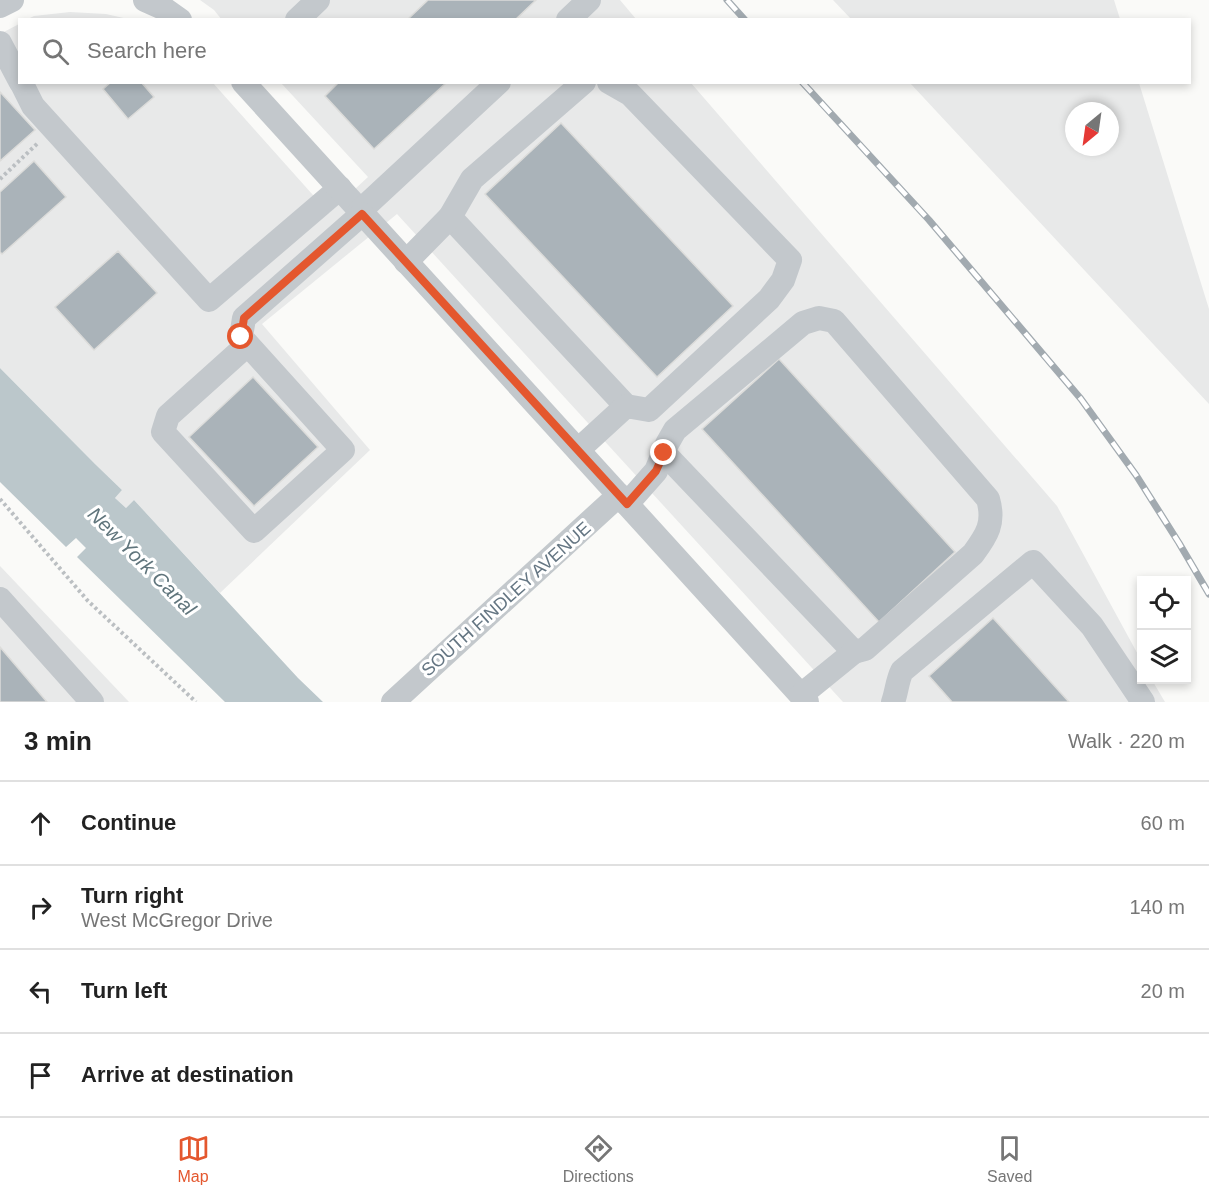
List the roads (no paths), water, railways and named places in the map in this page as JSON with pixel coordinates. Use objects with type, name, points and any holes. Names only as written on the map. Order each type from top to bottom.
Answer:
[{"type":"street","points":[[0,6],[12,0]]},
{"type":"street","points":[[145,0],[163,8],[177,18]]},
{"type":"street","points":[[299,18],[318,0]]},
{"type":"street","points":[[570,18],[589,0]]},
{"type":"street","points":[[0,43],[18,78]]},
{"type":"street","points":[[21,84],[33,106],[209,300],[339,188]]},
{"type":"street","points":[[245,84],[804,699],[854,652],[664,453]]},
{"type":"street","points":[[247,345],[168,416],[163,432],[254,531],[343,450],[241,337],[244,318],[497,84]]},
{"type":"street","points":[[406,262],[450,217],[472,179],[582,84]]},
{"type":"street","points":[[450,217],[626,406],[649,410],[769,299],[783,280],[790,260],[630,94],[612,84]]},
{"type":"street","name":"SOUTH FINDLEY AVENUE","points":[[394,702],[656,471],[675,430],[803,323],[819,318],[834,321],[988,500],[991,511],[991,521],[973,554],[866,649],[854,652]]},
{"type":"street","points":[[578,450],[626,406]]},
{"type":"street","points":[[898,699],[898,680],[902,670],[1033,562],[1092,626],[1143,702]]},
{"type":"street","points":[[0,599],[92,702]]},
{"type":"water","name":"New York Canal","points":[[0,368],[122,490],[115,498],[126,508],[134,500],[298,678],[323,702],[225,702],[77,557],[86,548],[76,538],[66,547],[0,482]]},
{"type":"railway","points":[[727,0],[743,18]]},
{"type":"railway","points":[[804,84],[929,220],[1081,399],[1136,475],[1209,594]]}]
